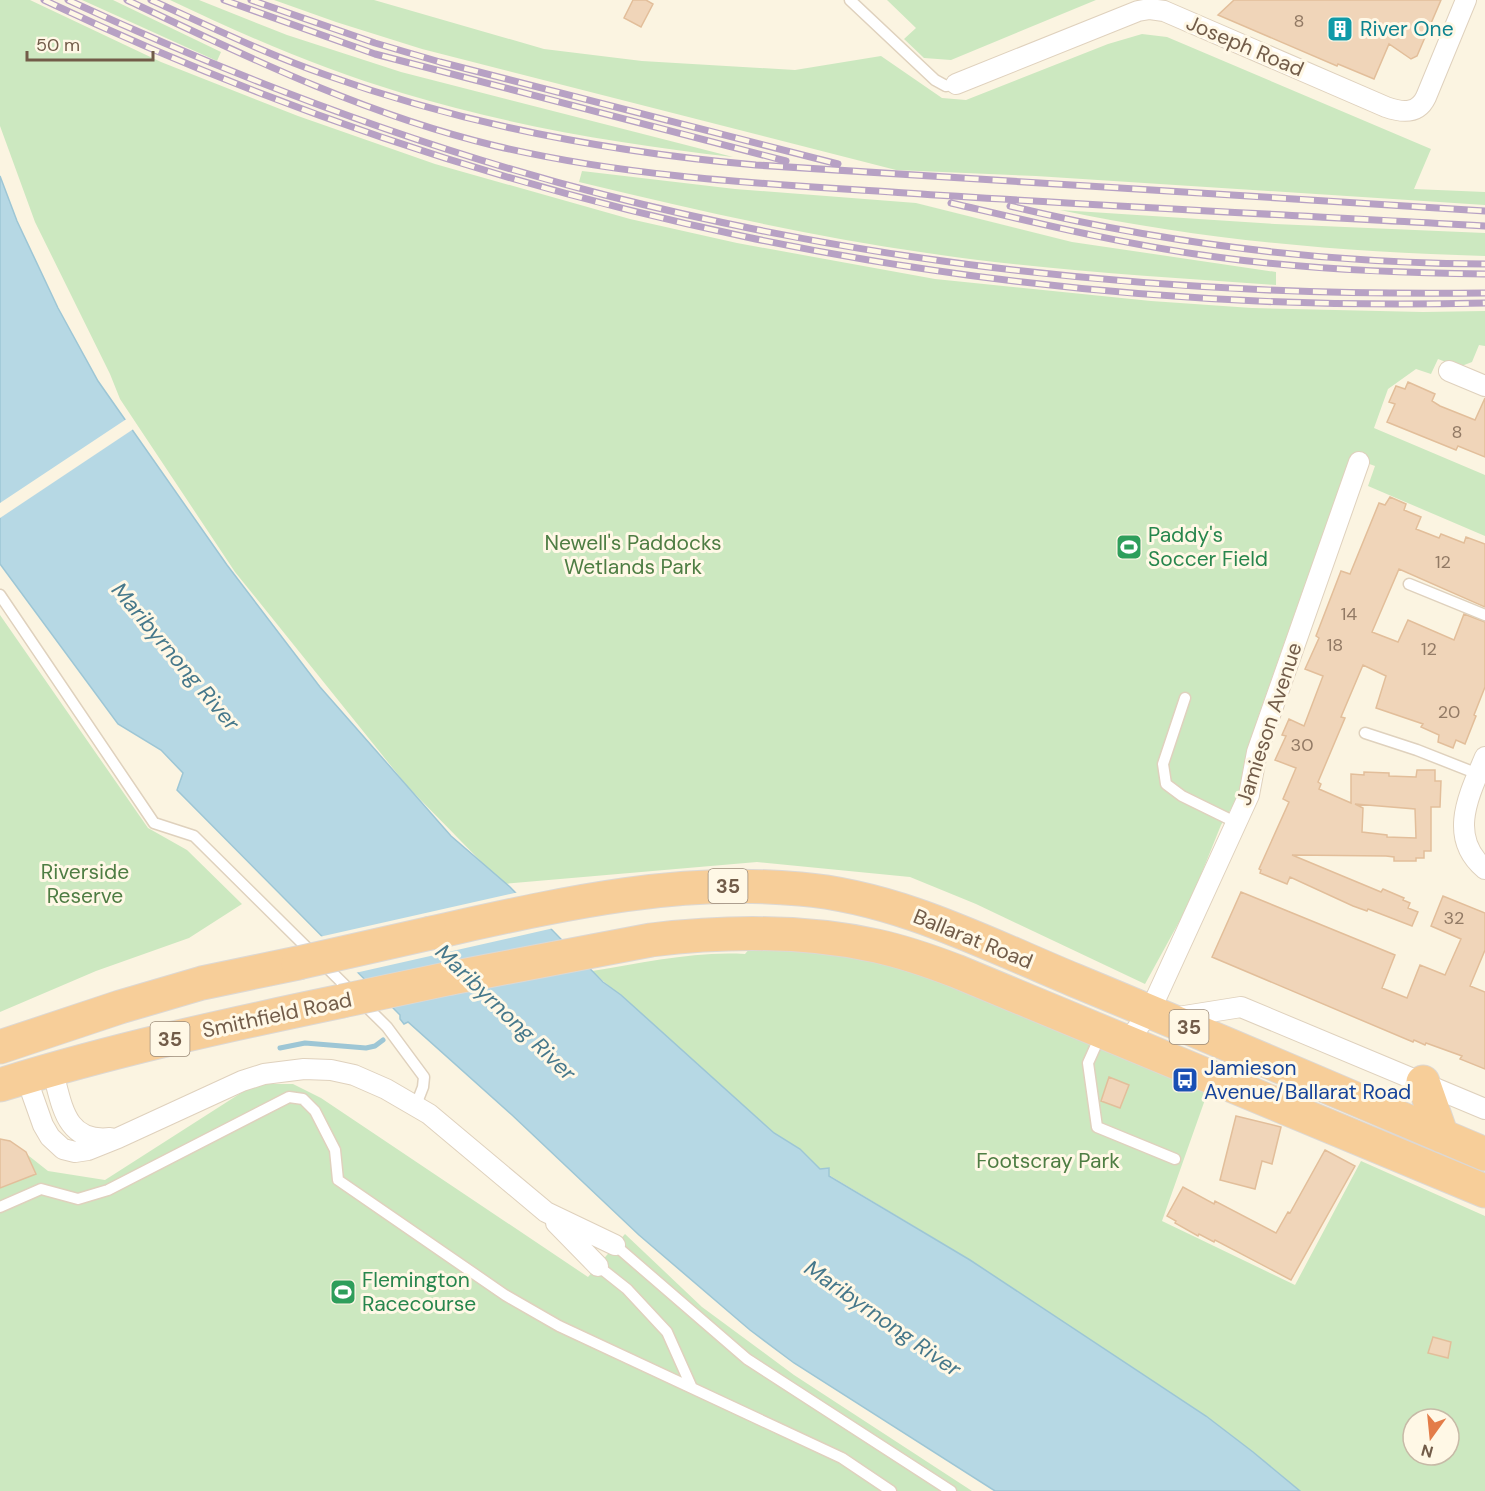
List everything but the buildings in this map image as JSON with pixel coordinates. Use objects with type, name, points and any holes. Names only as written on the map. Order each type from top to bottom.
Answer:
[{"type":"highway","name":"Ballarat Road","points":[[13,1042],[202,983],[566,904],[652,890],[732,886],[797,888],[860,897],[934,921],[1485,1154]]},
{"type":"highway","name":"Ballarat Road","points":[[451,978],[651,940],[724,933],[839,939],[877,946],[915,956],[1115,1036],[1485,1191]]},
{"type":"highway","name":"Smithfield Road","points":[[26,1077],[220,1026],[451,978]]},
{"type":"highway","points":[[13,1042],[26,1077]]},
{"type":"highway","points":[[1423,1082],[1443,1136]]},
{"type":"street","name":"Joseph Road","points":[[956,84],[1138,11],[1156,9],[1386,107],[1410,111],[1421,106],[1466,0]]},
{"type":"street","points":[[1449,371],[1485,386]]},
{"type":"street","name":"Jamieson Avenue","points":[[1115,1036],[1159,1015],[1235,822],[1249,795],[1257,752],[1359,462]]},
{"type":"street","points":[[1481,765],[1464,817],[1464,833],[1467,849],[1485,869]]},
{"type":"street","points":[[1159,1015],[1241,1007],[1485,1108]]},
{"type":"street","points":[[26,1077],[47,1133],[63,1149],[72,1152],[82,1151],[132,1132],[242,1081],[264,1074],[289,1070],[321,1069],[354,1075],[416,1106],[453,1132],[541,1209],[598,1266]]},
{"type":"street","points":[[26,1077],[78,1133],[90,1138],[105,1139],[132,1132]]},
{"type":"street","points":[[541,1209],[559,1220],[615,1245]]},
{"type":"lane","name":"Joseph Road","points":[[850,0],[932,78],[943,85],[956,84]]},
{"type":"lane","points":[[1409,584],[1485,615]]},
{"type":"lane","points":[[0,595],[154,823],[194,836],[387,1027],[424,1077],[423,1088],[416,1106]]},
{"type":"lane","points":[[1185,698],[1163,764],[1166,784],[1182,796],[1235,822]]},
{"type":"lane","points":[[1365,733],[1417,750],[1481,765]]},
{"type":"lane","points":[[1115,1036],[1088,1063],[1098,1126],[1175,1159]]},
{"type":"lane","points":[[0,1207],[41,1189],[78,1199],[108,1190],[289,1097],[303,1098],[315,1111],[334,1150],[338,1180],[505,1295],[559,1326],[842,1458],[891,1491]]},
{"type":"lane","points":[[615,1245],[747,1359],[951,1491]]},
{"type":"lane","points":[[598,1266],[627,1289],[667,1332],[692,1388]]},
{"type":"green space","name":"Newell's Paddocks Wetlands Park","points":[[0,0],[30,0],[161,62],[298,116],[435,164],[630,219],[737,243],[935,279],[1151,301],[1252,308],[1485,311],[1485,346],[1479,345],[1472,362],[1459,367],[1438,359],[1431,374],[1416,369],[1388,389],[1374,428],[1485,475],[1485,536],[1368,486],[1375,466],[1350,457],[1257,720],[1239,796],[1221,825],[1190,902],[1145,984],[976,904],[910,877],[757,862],[503,884],[408,787],[235,572],[120,399],[110,374],[35,222],[0,126]]},
{"type":"green space","points":[[82,0],[113,0],[221,52],[217,61]]},
{"type":"green space","points":[[170,0],[199,0],[287,35],[401,72],[733,157],[566,132],[443,105],[372,84],[313,63]]},
{"type":"green space","points":[[274,0],[374,0],[544,49],[642,61],[795,70],[881,56],[942,98],[966,100],[1108,44],[1142,34],[1167,37],[1431,149],[1414,189],[1485,192],[1485,205],[1036,176],[896,170],[422,49]]},
{"type":"green space","points":[[887,0],[1096,0],[951,60],[924,58],[904,39],[916,28]]},
{"type":"green space","points":[[582,171],[735,189],[916,203],[1072,242],[1276,272],[1276,285],[1144,276],[970,259],[839,239],[665,203],[579,182]]},
{"type":"green space","points":[[1060,210],[1275,224],[1485,233],[1485,256],[1271,243],[1166,229]]},
{"type":"green space","name":"Riverside Reserve","points":[[0,615],[148,828],[187,850],[242,904],[189,938],[96,971],[0,1012]]},
{"type":"green space","name":"Footscray Park","points":[[750,948],[839,954],[902,967],[1090,1042],[1207,1094],[1162,1221],[1295,1285],[1361,1161],[1485,1216],[1485,1491],[1300,1491],[1206,1416],[970,1260],[829,1175],[829,1168],[820,1169],[800,1149],[774,1133],[592,971],[688,956],[745,954]]},
{"type":"green space","name":"Flemington Racecourse","points":[[255,1084],[293,1084],[321,1098],[588,1277],[625,1234],[702,1307],[794,1375],[972,1491],[0,1491],[0,1142],[10,1141],[48,1171],[105,1180]]},
{"type":"water","name":"Maribyrnong River","points":[[0,176],[17,221],[58,308],[98,381],[227,565],[320,687],[451,836],[510,887],[603,982],[621,995],[774,1133],[800,1149],[820,1169],[829,1168],[829,1176],[970,1260],[1206,1416],[1300,1491],[995,1491],[794,1363],[750,1330],[639,1235],[512,1115],[408,1022],[404,1024],[400,1015],[177,790],[183,773],[161,750],[118,724],[0,564]]},
{"type":"pier","points":[[128,418],[135,428],[0,518],[0,503]]},
{"type":"pier","points":[[519,892],[554,928],[355,973],[319,937]]},
{"type":"waterway","points":[[280,1048],[305,1043],[366,1048],[375,1046],[383,1040]]},
{"type":"railway","points":[[44,0],[215,75],[390,140],[567,194],[746,237],[929,270],[1112,291],[1298,303],[1485,303]]},
{"type":"railway","points":[[68,0],[199,58],[400,134],[536,176],[713,221],[932,260],[1042,273],[1263,290],[1485,293]]},
{"type":"railway","points":[[127,0],[308,83],[400,118],[496,146],[598,166],[700,178],[803,186],[1485,226]]},
{"type":"railway","points":[[151,0],[282,58],[378,93],[484,122],[592,144],[756,165],[1485,211]]},
{"type":"railway","points":[[224,0],[375,54],[786,161]]},
{"type":"railway","points":[[251,0],[375,43],[440,62],[838,164]]},
{"type":"railway","points":[[951,203],[1112,239],[1209,256],[1347,270],[1485,274]]},
{"type":"railway","points":[[1010,206],[1127,231],[1246,249],[1365,260],[1485,264]]},
{"type":"place","name":"River One","points":[[1340,29]]},
{"type":"place","name":"Paddy's Soccer Field","points":[[1129,547]]},
{"type":"place","name":"Jamieson Avenue/Ballarat Road","points":[[1185,1080]]},
{"type":"place","name":"Flemington Racecourse","points":[[343,1292]]}]
